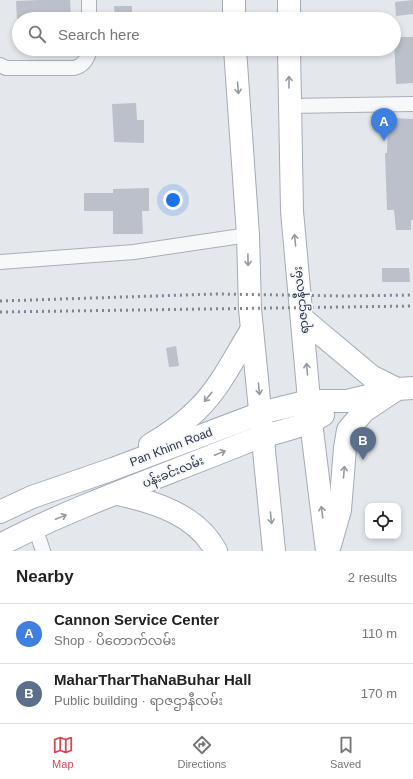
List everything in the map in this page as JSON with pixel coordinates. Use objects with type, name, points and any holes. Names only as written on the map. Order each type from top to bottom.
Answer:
[{"type":"main road","points":[[234,0],[234,12]]},
{"type":"main road","points":[[289,0],[289,12]]},
{"type":"main road","points":[[235,56],[248,235],[249,294],[274,551]]},
{"type":"main road","name":"ရာဇဌာနီလမ်း","points":[[289,56],[292,210],[303,319],[311,422],[328,551]]},
{"type":"main road","points":[[303,319],[371,376],[405,389]]},
{"type":"main road","points":[[113,469],[168,434],[198,410],[214,390],[252,329]]},
{"type":"main road","points":[[347,401],[405,389]]},
{"type":"main road","points":[[328,551],[340,510],[348,430],[364,411],[405,389]]},
{"type":"main road","name":"Pan Khinn Road","points":[[0,512],[32,496],[113,469],[261,413],[309,400],[347,401]]},
{"type":"main road","name":"ပန်းခင်းလမ်း","points":[[0,545],[36,527],[262,436],[311,422],[347,401]]},
{"type":"main road","points":[[118,494],[146,500],[173,510],[198,530],[216,551]]},
{"type":"street","points":[[89,0],[89,12]]},
{"type":"street","points":[[0,65],[6,68],[74,68],[79,67],[86,61],[88,56]]},
{"type":"street","points":[[290,106],[413,104]]},
{"type":"street","points":[[0,262],[134,252],[248,235]]},
{"type":"street","points":[[36,527],[43,551]]},
{"type":"building","points":[[70,0],[71,12],[17,12],[16,1]]},
{"type":"building","points":[[413,0],[413,14],[401,15],[401,12],[396,12],[395,2]]},
{"type":"building","points":[[114,6],[132,6],[132,12],[114,12]]},
{"type":"building","points":[[401,37],[413,37],[413,83],[396,84],[395,56],[401,56]]},
{"type":"building","points":[[136,103],[137,120],[144,120],[144,143],[114,142],[112,104]]},
{"type":"building","points":[[392,118],[413,119],[413,220],[411,220],[411,230],[396,230],[394,210],[387,210],[385,153],[387,153],[388,123],[392,123]]},
{"type":"building","points":[[149,188],[149,211],[142,211],[143,234],[113,234],[113,211],[84,211],[84,193],[113,193],[113,189]]},
{"type":"building","points":[[382,268],[409,268],[410,282],[382,282]]},
{"type":"building","points":[[176,346],[179,366],[169,367],[166,348]]},
{"type":"railway","points":[[0,301],[216,294],[345,296],[413,295]]},
{"type":"railway","points":[[0,312],[413,306]]},
{"type":"place","name":"Cannon Service Center","points":[[384,141]]},
{"type":"place","name":"MaharTharThaNaBuhar Hall","points":[[363,460]]}]
